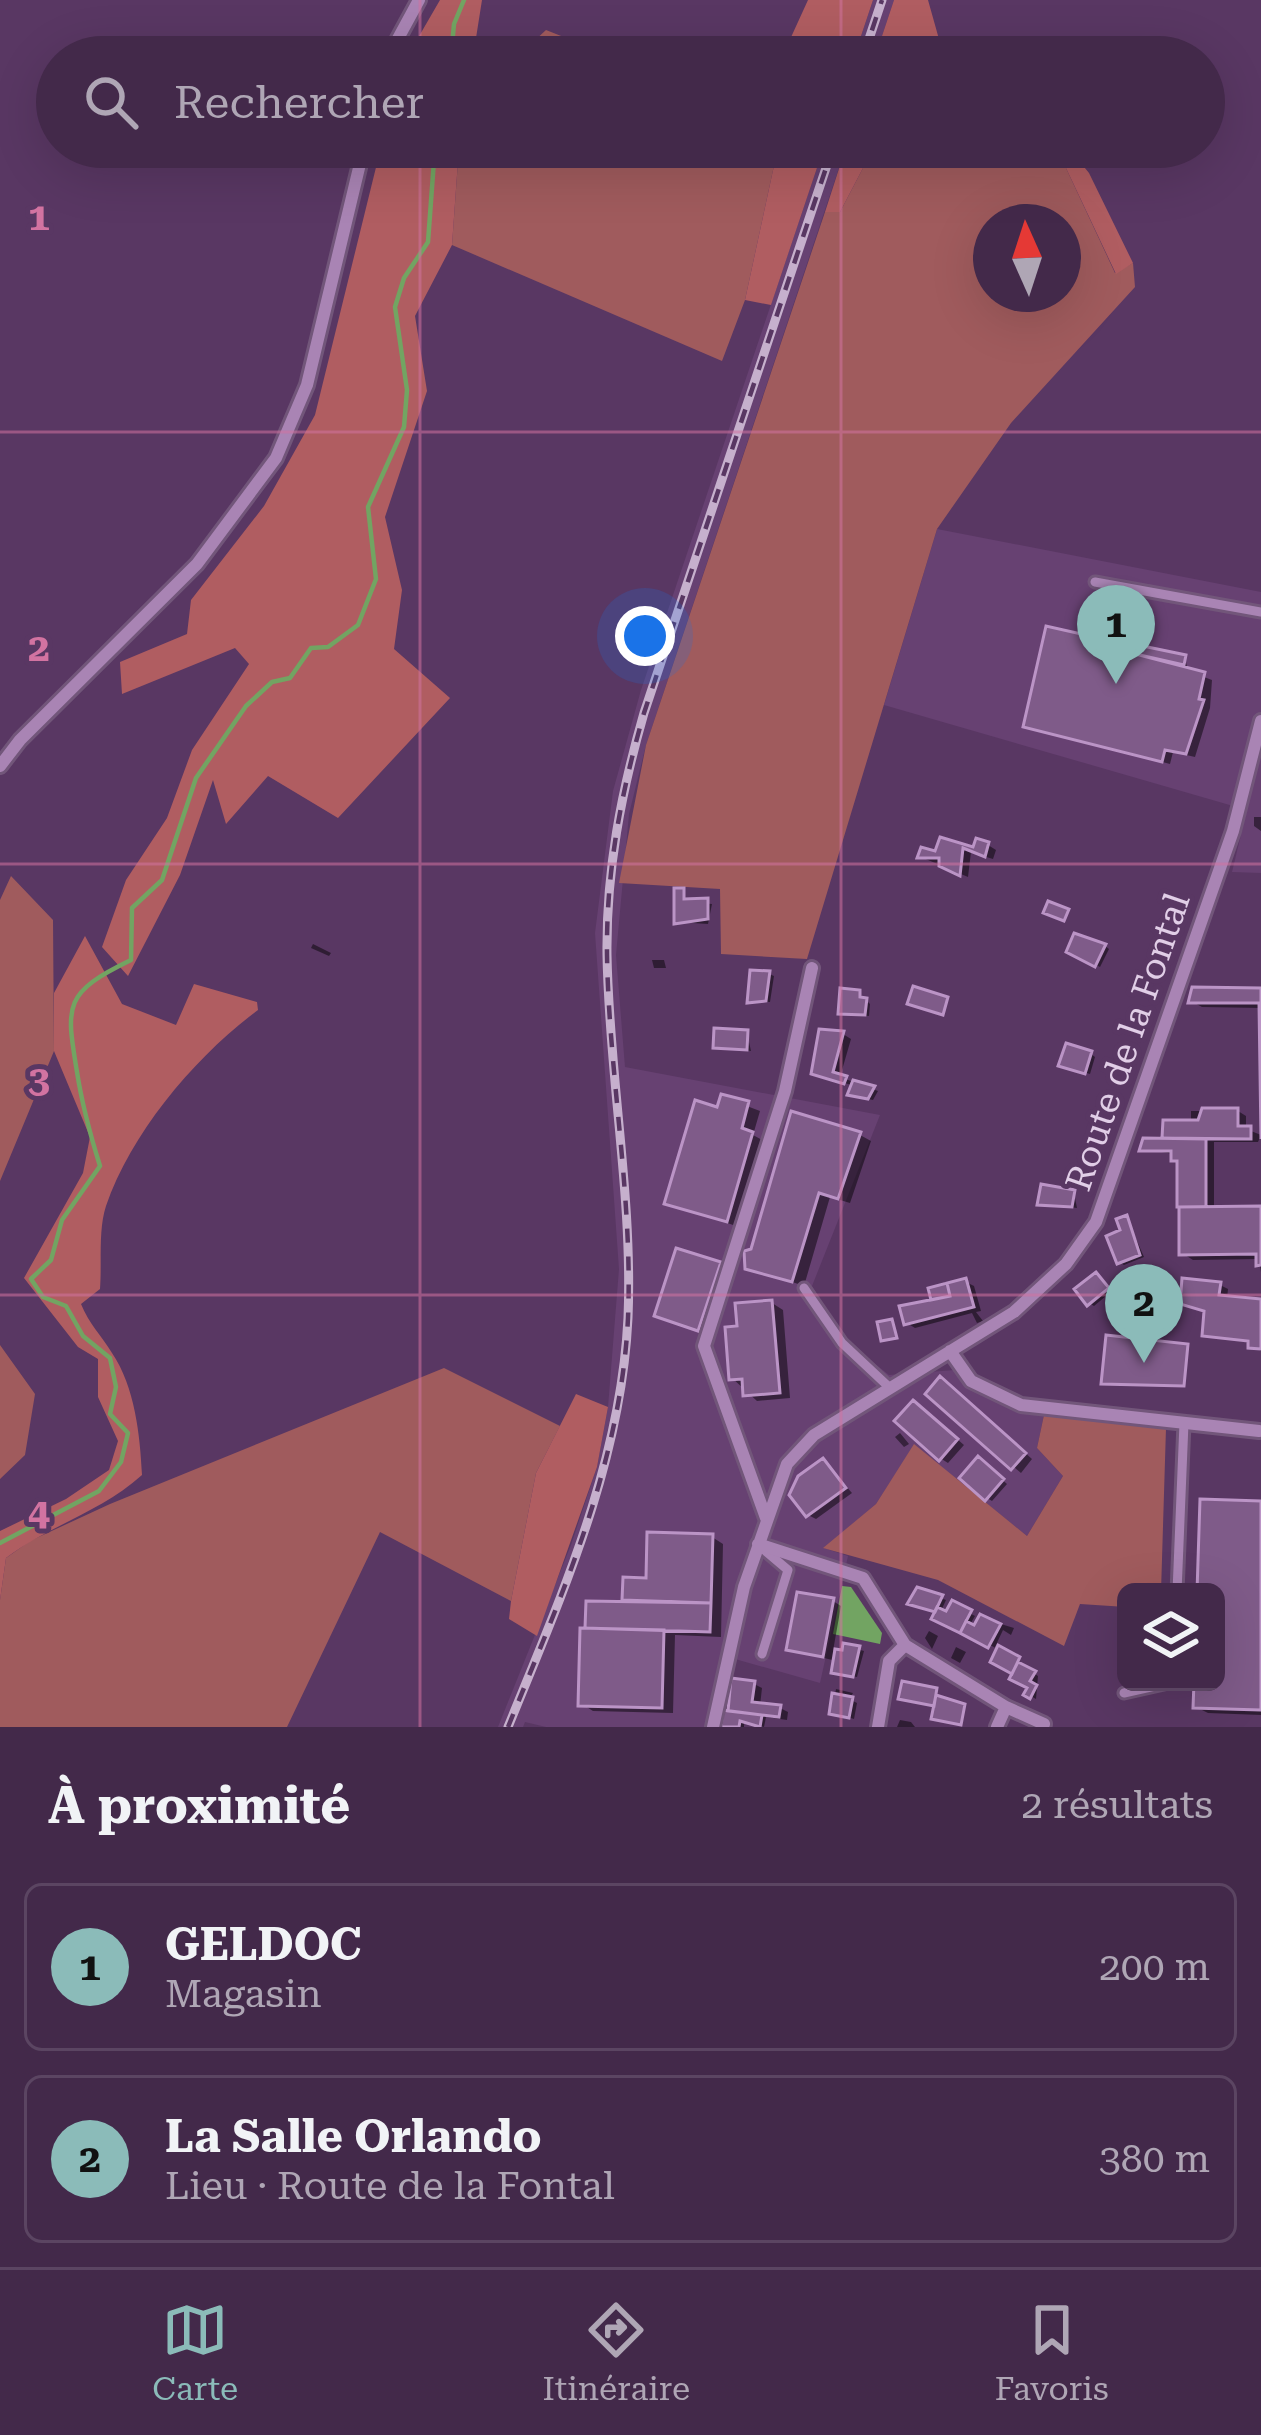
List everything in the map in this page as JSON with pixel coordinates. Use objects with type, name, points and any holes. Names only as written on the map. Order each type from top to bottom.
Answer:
[{"type":"street","points":[[399,36],[419,0]]},
{"type":"street","points":[[0,766],[20,740],[197,564],[276,458],[307,385],[359,168]]},
{"type":"street","name":"Route de la Fontal","points":[[713,1727],[727,1648],[787,1464],[814,1435],[1014,1312],[1066,1264],[1096,1222],[1233,830],[1261,721]]},
{"type":"street","points":[[766,1519],[704,1346],[785,1091],[812,968]]},
{"type":"street","points":[[950,1351],[970,1381],[998,1398],[1260,1431]]},
{"type":"street","points":[[758,1544],[862,1578],[905,1645],[1044,1724]]},
{"type":"street","points":[[878,1727],[889,1661],[905,1645]]},
{"type":"street","points":[[997,1727],[1006,1706]]},
{"type":"lane","points":[[1095,582],[1261,613]]},
{"type":"lane","points":[[804,1288],[842,1343],[890,1388]]},
{"type":"lane","points":[[1177,1583],[1184,1423]]},
{"type":"lane","points":[[758,1544],[788,1570],[762,1654]]},
{"type":"lane","points":[[1124,1694],[1136,1691]]},
{"type":"shaded area","points":[[440,0],[482,0],[476,36],[419,36]]},
{"type":"shaded area","points":[[808,0],[873,0],[861,36],[792,36]]},
{"type":"shaded area","points":[[873,0],[894,0],[882,36],[861,36]]},
{"type":"shaded area","points":[[894,0],[928,0],[938,36],[882,36]]},
{"type":"shaded area","points":[[376,168],[458,168],[452,245],[415,316],[427,391],[385,517],[402,590],[394,649],[450,698],[338,818],[268,776],[226,824],[213,780],[180,875],[128,976],[102,947],[126,880],[167,818],[192,750],[249,664],[235,648],[122,694],[120,662],[187,634],[191,600],[264,506],[315,415]]},
{"type":"shaded area","points":[[458,168],[773,168],[745,300],[722,361],[452,245]]},
{"type":"shaded area","points":[[773,168],[817,168],[771,305],[745,300]]},
{"type":"shaded area","points":[[817,168],[839,168],[646,745],[629,814],[616,955],[625,1067],[880,1115],[812,1286],[846,1341],[889,1375],[968,1369],[1044,1415],[1037,1448],[1063,1476],[1027,1536],[914,1445],[876,1504],[824,1548],[848,1556],[820,1683],[735,1659],[713,1727],[546,1727],[525,1722],[523,1727],[498,1727],[571,1545],[597,1467],[608,1407],[619,1269],[595,933],[613,791],[641,690]]},
{"type":"shaded area","points":[[839,168],[863,168],[840,212],[825,212]]},
{"type":"shaded area","points":[[863,168],[1066,168],[1115,273],[1133,263],[1135,287],[1011,423],[937,529],[807,959],[721,954],[720,889],[619,883],[646,745],[825,212],[840,212]]},
{"type":"shaded area","points":[[1066,168],[1085,168],[1089,173],[1133,263],[1116,274]]},
{"type":"shaded area","points":[[937,529],[1261,592],[1261,873],[1232,872],[1247,810],[884,705]]},
{"type":"shaded area","points":[[11,876],[53,920],[54,1051],[0,1181],[0,900]]},
{"type":"shaded area","points":[[85,936],[122,1004],[176,1025],[194,984],[257,1002],[258,1010],[190,1072],[132,1150],[106,1206],[100,1289],[81,1304],[126,1381],[138,1428],[142,1475],[110,1499],[6,1558],[0,1600],[0,1531],[66,1499],[109,1470],[118,1441],[98,1397],[98,1359],[78,1347],[24,1278],[83,1173],[90,1137],[54,1051],[54,993]]},
{"type":"shaded area","points":[[0,1345],[35,1394],[25,1455],[0,1479]]},
{"type":"shaded area","points":[[444,1368],[560,1426],[536,1473],[511,1601],[380,1532],[287,1727],[0,1727],[0,1600],[6,1558],[30,1541],[110,1504]]},
{"type":"shaded area","points":[[576,1394],[608,1407],[597,1467],[537,1636],[509,1619],[511,1601],[536,1473]]},
{"type":"shaded area","points":[[1044,1415],[1166,1428],[1161,1583],[1117,1583],[1117,1606],[1080,1604],[1064,1646],[938,1580],[823,1548],[876,1504],[914,1444],[1027,1536],[1063,1476],[1037,1448]]},
{"type":"shaded area","points":[[842,1586],[851,1587],[882,1633],[880,1644],[833,1634]]},
{"type":"building","points":[[1126,619],[1138,622],[1131,653],[1205,672],[1199,699],[1204,700],[1186,754],[1165,750],[1162,762],[1023,727],[1046,626],[1121,643]]},
{"type":"building","points":[[1103,623],[1124,628],[1121,643],[1099,638]]},
{"type":"building","points":[[1133,644],[1186,655],[1184,665],[1131,653]]},
{"type":"building","points":[[940,837],[973,847],[976,838],[989,842],[985,857],[963,848],[960,876],[939,866],[939,858],[917,858],[921,847],[935,851]]},
{"type":"building","points":[[674,888],[684,888],[684,899],[708,898],[708,919],[674,924]]},
{"type":"building","points":[[1048,901],[1069,909],[1064,921],[1043,913]]},
{"type":"building","points":[[1074,933],[1106,944],[1095,967],[1066,952]]},
{"type":"building","points":[[750,970],[770,971],[766,1001],[747,1003]]},
{"type":"building","points":[[913,986],[948,997],[943,1015],[907,1004]]},
{"type":"building","points":[[1192,987],[1261,988],[1261,1139],[1259,1003],[1188,1003]]},
{"type":"building","points":[[840,988],[860,990],[860,997],[867,998],[865,1015],[838,1014]]},
{"type":"building","points":[[714,1028],[748,1030],[747,1050],[713,1048]]},
{"type":"building","points":[[819,1029],[844,1031],[833,1072],[847,1076],[844,1084],[811,1074]]},
{"type":"building","points":[[1066,1043],[1092,1051],[1085,1074],[1058,1066]]},
{"type":"building","points":[[853,1080],[875,1086],[868,1099],[847,1095]]},
{"type":"building","points":[[721,1094],[749,1101],[742,1128],[753,1132],[727,1222],[664,1204],[695,1100],[717,1107]]},
{"type":"building","points":[[1202,1108],[1238,1108],[1238,1126],[1251,1126],[1251,1139],[1162,1138],[1163,1120],[1198,1120]]},
{"type":"building","points":[[791,1111],[861,1132],[838,1199],[819,1193],[792,1282],[745,1269],[744,1251],[751,1249]]},
{"type":"building","points":[[1143,1138],[1206,1139],[1206,1207],[1177,1207],[1177,1161],[1171,1161],[1171,1151],[1139,1151]]},
{"type":"building","points":[[1041,1184],[1075,1190],[1072,1207],[1037,1205]]},
{"type":"building","points":[[1261,1206],[1261,1265],[1256,1266],[1256,1254],[1179,1255],[1179,1207]]},
{"type":"building","points":[[1127,1215],[1140,1255],[1117,1264],[1106,1236],[1120,1230],[1116,1219]]},
{"type":"building","points":[[676,1248],[721,1262],[698,1331],[654,1316]]},
{"type":"building","points":[[1096,1272],[1109,1288],[1087,1306],[1074,1289]]},
{"type":"building","points":[[966,1278],[974,1307],[904,1325],[899,1306],[950,1296],[947,1283]]},
{"type":"building","points":[[1182,1278],[1221,1282],[1219,1295],[1261,1299],[1261,1349],[1248,1348],[1248,1341],[1202,1336],[1204,1311],[1180,1304]]},
{"type":"building","points":[[947,1283],[950,1296],[931,1300],[928,1288]]},
{"type":"building","points":[[772,1300],[780,1393],[743,1396],[742,1379],[729,1380],[725,1327],[737,1326],[735,1303]]},
{"type":"building","points":[[892,1319],[897,1338],[881,1341],[877,1322]]},
{"type":"building","points":[[1106,1335],[1188,1344],[1184,1386],[1101,1384]]},
{"type":"building","points":[[940,1376],[1026,1453],[1011,1470],[925,1394]]},
{"type":"building","points":[[913,1400],[958,1439],[939,1461],[894,1421]]},
{"type":"building","points":[[978,1456],[1004,1479],[985,1501],[959,1478]]},
{"type":"building","points":[[823,1458],[846,1488],[806,1517],[789,1495],[798,1476]]},
{"type":"building","points":[[1200,1499],[1261,1501],[1261,1710],[1193,1708],[1194,1691],[1225,1691],[1225,1583],[1197,1583]]},
{"type":"building","points":[[647,1532],[713,1534],[711,1603],[622,1600],[623,1577],[646,1578]]},
{"type":"building","points":[[917,1587],[943,1595],[935,1612],[907,1604]]},
{"type":"building","points":[[797,1592],[834,1598],[823,1657],[786,1650]]},
{"type":"building","points":[[952,1600],[972,1610],[960,1633],[931,1619],[937,1607],[946,1611]]},
{"type":"building","points":[[586,1601],[711,1603],[710,1632],[585,1628]]},
{"type":"building","points":[[980,1614],[1001,1624],[988,1648],[960,1633],[966,1621],[974,1625]]},
{"type":"building","points":[[580,1628],[664,1630],[662,1708],[578,1706]]},
{"type":"building","points":[[843,1643],[860,1646],[853,1677],[831,1673],[835,1649],[842,1650]]},
{"type":"building","points":[[998,1645],[1020,1657],[1012,1674],[990,1662]]},
{"type":"building","points":[[1018,1662],[1036,1671],[1030,1681],[1037,1685],[1030,1699],[1023,1695],[1027,1688],[1009,1679]]},
{"type":"building","points":[[731,1678],[755,1681],[752,1702],[781,1705],[779,1717],[728,1711]]},
{"type":"building","points":[[902,1681],[937,1688],[934,1706],[898,1699]]},
{"type":"building","points":[[832,1693],[853,1697],[849,1718],[829,1714]]},
{"type":"building","points":[[936,1695],[965,1704],[961,1725],[931,1719]]},
{"type":"building","points":[[723,1710],[762,1715],[760,1727],[740,1721],[739,1727],[721,1727]]},
{"type":"waterway","points":[[453,36],[464,0]]},
{"type":"waterway","points":[[0,1543],[99,1491],[121,1462],[128,1433],[110,1414],[116,1387],[110,1358],[83,1336],[66,1306],[43,1297],[31,1279],[51,1260],[62,1220],[100,1166],[79,1084],[71,1031],[74,1003],[92,982],[131,960],[132,908],[162,880],[196,778],[246,706],[272,682],[290,678],[311,648],[328,647],[358,625],[376,579],[368,507],[404,427],[407,390],[395,307],[404,278],[428,242],[433,168]]},
{"type":"railway","points":[[870,36],[882,0]]},
{"type":"railway","points":[[508,1727],[586,1527],[623,1372],[629,1273],[607,955],[609,893],[622,803],[644,713],[826,168]]},
{"type":"place","name":"GELDOC","points":[[1116,684]]},
{"type":"place","name":"La Salle Orlando","points":[[1144,1363]]}]
